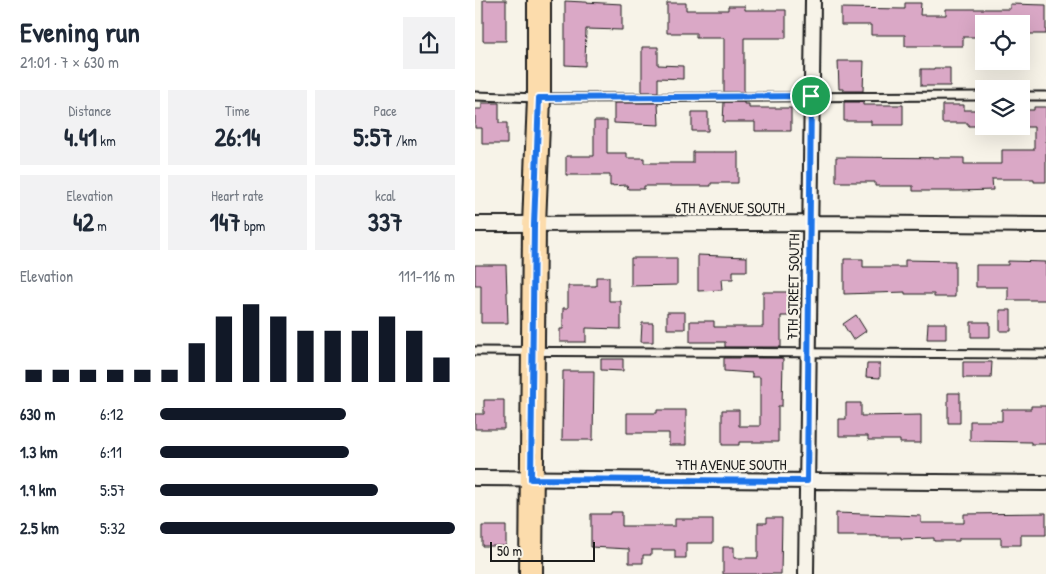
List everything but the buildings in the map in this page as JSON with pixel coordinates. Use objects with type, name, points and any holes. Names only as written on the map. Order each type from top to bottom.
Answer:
[{"type":"main road","points":[[531,574],[534,225],[539,98],[539,0]]},
{"type":"street","name":"7TH STREET SOUTH","points":[[806,574],[813,0]]},
{"type":"street","name":"6TH AVENUE SOUTH","points":[[475,224],[810,223],[1046,226]]},
{"type":"street","name":"7TH AVENUE SOUTH","points":[[475,478],[1046,483]]},
{"type":"lane","points":[[475,96],[539,98],[975,96]]},
{"type":"lane","points":[[1030,96],[1046,96]]},
{"type":"lane","points":[[475,350],[1046,354]]},
{"type":"route","points":[[811,96],[807,481],[531,479],[534,225],[539,98],[811,96]]}]
